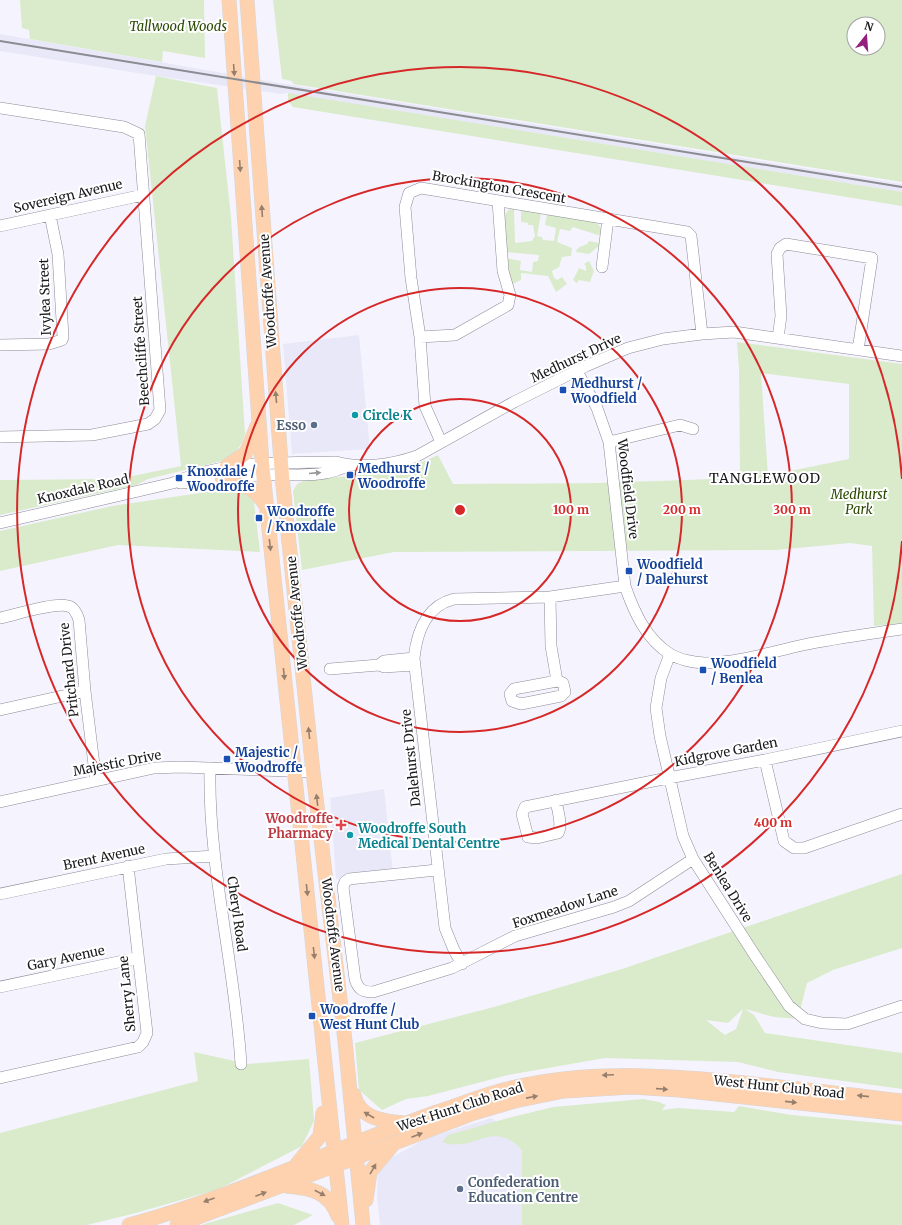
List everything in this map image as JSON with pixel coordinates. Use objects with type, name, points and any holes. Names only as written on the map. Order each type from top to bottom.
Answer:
[{"type":"main road","name":"Woodroffe Avenue","points":[[229,0],[262,469],[342,1225]]},
{"type":"main road","name":"Woodroffe Avenue","points":[[247,0],[281,470],[313,772],[348,1074],[363,1223]]},
{"type":"main road","points":[[231,31],[249,31]]},
{"type":"main road","points":[[238,127],[256,126]]},
{"type":"main road","points":[[258,422],[246,453],[224,473],[256,491],[266,506]]},
{"type":"main road","points":[[305,865],[324,864]]},
{"type":"main road","points":[[348,1074],[356,1104],[362,1111],[375,1119],[406,1123]]},
{"type":"main road","name":"West Hunt Club Road","points":[[129,1225],[204,1202],[406,1123],[510,1088],[590,1075],[628,1074],[667,1076],[902,1101]]},
{"type":"main road","points":[[295,1166],[320,1136],[322,1129],[326,1081]]},
{"type":"main road","name":"West Hunt Club Road","points":[[177,1225],[474,1113],[515,1101],[564,1092],[632,1087],[679,1090],[902,1114]]},
{"type":"main road","points":[[363,1223],[370,1172],[393,1144]]},
{"type":"main road","points":[[282,1186],[308,1188],[321,1193],[335,1209],[342,1225]]},
{"type":"street","points":[[0,108],[124,127],[139,134],[143,174],[143,194]]},
{"type":"street","name":"Brockington Crescent","points":[[441,442],[425,406],[420,337],[411,278],[405,206],[409,193],[421,188],[687,232],[691,236],[702,334]]},
{"type":"street","name":"Sovereign Avenue","points":[[0,226],[143,194]]},
{"type":"street","name":"Beechcliffe Street","points":[[0,437],[92,436],[148,424],[159,415],[143,194]]},
{"type":"street","points":[[420,337],[455,335],[508,305],[510,296],[503,271],[498,201]]},
{"type":"street","name":"Ivylea Street","points":[[0,346],[49,344],[62,340],[58,254],[50,215]]},
{"type":"street","points":[[602,267],[608,219]]},
{"type":"street","points":[[778,338],[781,316],[777,254],[780,248],[786,244],[872,258],[858,350]]},
{"type":"street","name":"Medhurst Drive","points":[[281,470],[336,462],[348,466],[400,462],[417,456],[577,371],[628,348],[663,339],[734,332],[902,356]]},
{"type":"street","name":"Woodfield Drive","points":[[577,371],[597,408],[609,442],[626,586],[631,605],[641,623],[654,640],[670,654],[691,661],[710,662],[742,658],[803,645],[902,629]]},
{"type":"street","points":[[609,442],[680,424],[693,429]]},
{"type":"street","name":"Knoxdale Road","points":[[0,523],[173,483],[192,475],[262,469],[281,470]]},
{"type":"street","name":"Dalehurst Drive","points":[[462,964],[454,950],[445,928],[437,870],[414,661],[415,644],[420,629],[428,614],[444,601],[454,599],[550,597],[608,590],[626,586]]},
{"type":"street","points":[[550,597],[551,646],[557,681]]},
{"type":"street","name":"Pritchard Drive","points":[[0,618],[54,606],[68,606],[76,612],[79,620],[85,691],[96,781]]},
{"type":"street","name":"Benlea Drive","points":[[670,654],[660,678],[656,708],[660,736],[683,836],[693,859],[754,954],[789,1006],[798,1014],[813,1021],[840,1024],[902,1006]]},
{"type":"street","points":[[330,669],[379,665],[384,661],[414,661]]},
{"type":"street","points":[[0,710],[85,691]]},
{"type":"street","name":"Kidgrove Garden","points":[[556,800],[765,760],[902,730]]},
{"type":"street","points":[[765,760],[784,841],[794,848],[804,848],[902,814]]},
{"type":"street","name":"Majestic Drive","points":[[0,802],[154,768],[181,766],[313,772]]},
{"type":"street","name":"Cheryl Road","points":[[210,768],[215,856],[241,1064]]},
{"type":"street","name":"Brent Avenue","points":[[0,894],[166,859],[215,856]]},
{"type":"street","name":"Foxmeadow Lane","points":[[437,870],[349,879],[345,882],[344,887],[355,979],[358,988],[365,992],[373,992],[462,964],[515,936],[614,907],[629,901],[693,859]]},
{"type":"street","name":"Sherry Lane","points":[[0,1078],[138,1047],[143,1042],[147,1033],[128,866]]},
{"type":"street","name":"Gary Avenue","points":[[0,987],[138,958]]},
{"type":"shaded area","points":[[0,34],[286,84],[902,184],[902,192],[286,93],[281,94],[156,76],[0,51]]},
{"type":"shaded area","points":[[359,335],[370,449],[292,454],[283,344]]},
{"type":"shaded area","points":[[384,789],[393,872],[336,879],[330,798]]},
{"type":"shaded area","points":[[491,1118],[521,1137],[511,1140],[522,1151],[522,1225],[380,1225],[377,1197],[378,1165],[427,1138]]},
{"type":"green space","name":"Tallwood Woods","points":[[20,0],[204,0],[205,58],[163,51],[162,62],[30,39],[29,30],[22,28]]},
{"type":"green space","points":[[273,0],[902,0],[902,182],[293,84],[292,81],[282,79]]},
{"type":"green space","points":[[156,76],[217,88],[231,217],[245,434],[238,448],[226,460],[148,479],[136,485],[0,515],[0,480],[118,479],[181,466],[145,126]]},
{"type":"green space","points":[[288,93],[902,192],[902,206],[293,107],[288,101]]},
{"type":"green space","points":[[511,209],[514,209],[515,243],[532,241],[535,236],[533,225],[528,225],[528,223],[521,222],[521,210],[541,213],[537,236],[542,237],[543,240],[554,241],[556,228],[545,225],[547,214],[598,224],[601,231],[601,236],[573,227],[570,231],[560,229],[557,242],[572,248],[571,256],[562,257],[559,267],[552,271],[554,278],[557,280],[562,277],[567,284],[556,292],[548,276],[521,273],[521,280],[513,284],[507,271],[506,258],[521,261],[520,270],[532,272],[533,262],[538,261],[539,255],[506,252],[503,222],[504,216]]},
{"type":"green space","points":[[589,241],[600,243],[600,245],[589,254],[576,252],[579,248],[587,244]]},
{"type":"green space","points":[[589,261],[594,271],[590,282],[579,280],[577,283],[573,280],[579,268],[586,271],[586,266],[584,264]]},
{"type":"green space","name":"Medhurst Park","points":[[737,342],[902,364],[902,623],[874,626],[872,546],[850,543],[776,550],[394,552],[302,570],[293,491],[297,484],[305,480],[394,472],[406,469],[438,455],[453,484],[600,483],[740,478],[739,370]],"holes":[[[761,373],[849,384],[849,459],[780,473],[779,480],[768,476]]]},
{"type":"green space","points":[[234,488],[246,491],[254,502],[260,552],[118,545],[0,571],[0,531],[112,506]]},
{"type":"green space","points":[[902,874],[902,948],[833,970],[807,983],[798,1019],[774,1017],[745,1009],[754,1015],[765,1033],[902,1053],[902,1089],[778,1072],[738,1062],[605,1058],[508,1075],[428,1096],[406,1099],[382,1110],[359,1090],[355,1043],[494,1007],[622,969]],"holes":[[[743,1009],[736,1029],[725,1035],[706,1020],[728,1023]]]},
{"type":"green space","points":[[194,1052],[248,1064],[309,1059],[314,1121],[302,1146],[219,1189],[136,1213],[87,1225],[0,1225],[0,1133],[198,1081]]},
{"type":"green space","points":[[643,1099],[666,1105],[662,1110],[678,1108],[734,1112],[739,1106],[792,1115],[902,1125],[902,1225],[522,1225],[522,1151],[512,1141],[502,1137],[493,1136],[464,1144],[442,1142],[448,1135],[553,1107]]},
{"type":"green space","points":[[278,1203],[313,1215],[294,1225],[201,1225]]},
{"type":"railway","points":[[0,41],[902,187]]},
{"type":"place","name":"Medhurst / Woodfield","points":[[563,390]]},
{"type":"place","name":"Circle K","points":[[355,415]]},
{"type":"place","name":"Esso","points":[[314,425]]},
{"type":"place","name":"Medhurst / Woodroffe","points":[[350,475]]},
{"type":"place","name":"Knoxdale / Woodroffe","points":[[179,478]]},
{"type":"place","name":"Woodroffe / Knoxdale","points":[[259,518]]},
{"type":"place","name":"Woodfield / Dalehurst","points":[[629,571]]},
{"type":"place","name":"Woodfield / Benlea","points":[[703,670]]},
{"type":"place","name":"Majestic / Woodroffe","points":[[227,759]]},
{"type":"place","name":"Woodroffe Pharmacy","points":[[341,825]]},
{"type":"place","name":"Woodroffe South Medical Dental Centre","points":[[350,835]]},
{"type":"place","name":"Woodroffe / West Hunt Club","points":[[312,1016]]},
{"type":"place","name":"Confederation Education Centre","points":[[460,1189]]},
{"type":"district","name":"TANGLEWOOD","points":[[765,478]]}]
